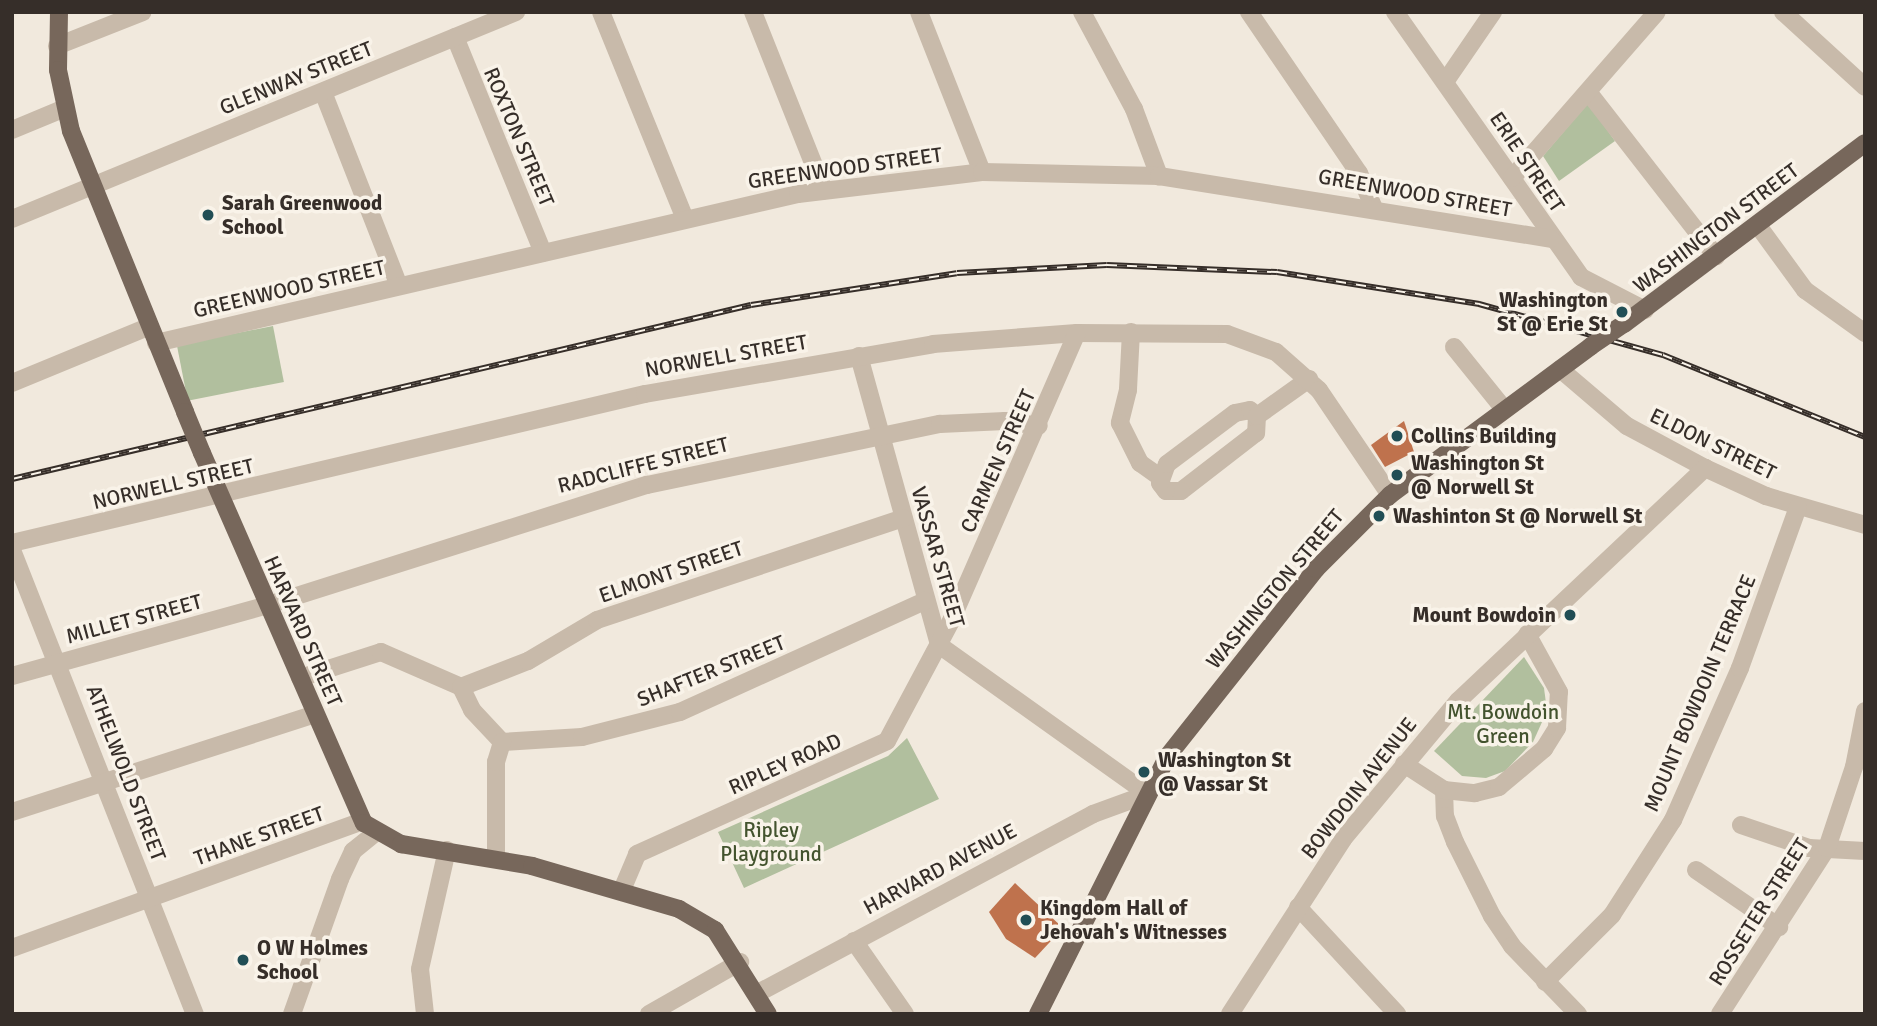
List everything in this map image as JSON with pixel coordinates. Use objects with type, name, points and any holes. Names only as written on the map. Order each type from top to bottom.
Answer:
[{"type":"main road","name":"HARVARD STREET","points":[[59,12],[57,46],[65,108],[93,186],[202,453],[316,714],[369,827]]},
{"type":"main road","name":"WASHINGTON STREET","points":[[1038,1014],[1148,794],[1188,729],[1316,569],[1390,495],[1504,409],[1759,227],[1865,143]]},
{"type":"main road","points":[[369,827],[401,844],[496,858],[622,890],[698,918],[715,930],[740,962],[768,1014]]},
{"type":"street","points":[[57,46],[143,12]]},
{"type":"street","name":"GLENWAY STREET","points":[[12,219],[516,12]]},
{"type":"street","points":[[601,12],[685,219]]},
{"type":"street","points":[[753,12],[824,190]]},
{"type":"street","points":[[919,12],[982,172]]},
{"type":"street","points":[[1082,12],[1134,109],[1159,176]]},
{"type":"street","points":[[1249,12],[1359,173],[1374,208]]},
{"type":"street","name":"ERIE STREET","points":[[1395,12],[1512,178],[1551,239],[1581,277],[1645,310]]},
{"type":"street","points":[[1445,82],[1493,12]]},
{"type":"street","points":[[1512,178],[1657,12]]},
{"type":"street","points":[[1783,12],[1865,87]]},
{"type":"street","name":"ROXTON STREET","points":[[455,37],[543,253]]},
{"type":"street","points":[[323,92],[400,286]]},
{"type":"street","points":[[1589,93],[1716,257]]},
{"type":"street","points":[[12,130],[65,108]]},
{"type":"street","name":"GREENWOOD STREET","points":[[156,343],[685,219],[824,190],[982,172],[1159,176],[1374,208],[1551,239]]},
{"type":"street","points":[[1759,227],[1805,290],[1865,333]]},
{"type":"street","points":[[12,383],[150,326]]},
{"type":"street","points":[[1130,332],[1128,390],[1120,423],[1140,463],[1160,477],[1166,491],[1181,491],[1256,433],[1257,416]]},
{"type":"street","name":"NORWELL STREET","points":[[12,543],[554,414],[933,344],[1077,333],[1227,334],[1276,352],[1309,379],[1390,495]]},
{"type":"street","name":"CARMEN STREET","points":[[939,645],[1039,426],[1077,333]]},
{"type":"street","points":[[1454,346],[1504,409]]},
{"type":"street","name":"VASSAR STREET","points":[[859,356],[939,645],[1148,794]]},
{"type":"street","name":"ELDON STREET","points":[[1560,369],[1627,426],[1705,468],[1798,507],[1865,524]]},
{"type":"street","points":[[1257,416],[1309,379]]},
{"type":"street","points":[[1160,477],[1167,464],[1235,413],[1250,410],[1257,416]]},
{"type":"street","name":"RADCLIFFE STREET","points":[[268,605],[613,493],[880,435],[986,421],[1039,426]]},
{"type":"street","name":"BOWDOIN AVENUE","points":[[1230,1014],[1343,839],[1404,764],[1527,634],[1705,468]]},
{"type":"street","name":"MOUNT BOWDOIN TERRACE","points":[[1545,982],[1612,915],[1673,820],[1740,667],[1798,507]]},
{"type":"street","name":"ELMONT STREET","points":[[461,687],[528,660],[597,620],[903,518]]},
{"type":"street","name":"ATHELWOLD STREET","points":[[12,550],[195,1014]]},
{"type":"street","name":"SHAFTER STREET","points":[[502,742],[582,737],[680,712],[925,601]]},
{"type":"street","name":"MILLET STREET","points":[[12,676],[268,605]]},
{"type":"street","points":[[1404,764],[1444,790],[1475,793],[1500,787],[1544,749],[1557,728],[1559,692],[1527,634]]},
{"type":"street","name":"RIPLEY ROAD","points":[[622,890],[638,854],[887,741],[939,645]]},
{"type":"street","points":[[300,678],[381,652],[461,687],[471,710],[502,742],[496,762],[496,858]]},
{"type":"street","name":"ROSSETER STREET","points":[[1720,1014],[1779,927],[1827,848],[1865,711]]},
{"type":"street","points":[[12,812],[316,714]]},
{"type":"street","points":[[1444,790],[1445,816],[1466,869],[1512,946],[1578,1014]]},
{"type":"street","name":"HARVARD AVENUE","points":[[758,993],[1093,814],[1148,794]]},
{"type":"street","points":[[1741,825],[1809,848],[1865,851]]},
{"type":"street","points":[[292,1014],[340,879],[353,851],[369,827]]},
{"type":"street","name":"THANE STREET","points":[[12,948],[150,898],[369,827]]},
{"type":"street","points":[[425,1014],[420,969],[447,850]]},
{"type":"street","points":[[1696,870],[1779,927]]},
{"type":"street","points":[[1298,907],[1397,1014]]},
{"type":"street","points":[[855,941],[905,1014]]},
{"type":"street","points":[[649,1014],[740,962]]},
{"type":"green space","points":[[1588,103],[1615,141],[1559,181],[1543,156]]},
{"type":"green space","points":[[273,326],[284,382],[188,401],[177,345]]},
{"type":"green space","name":"Mt. Bowdoin Green","points":[[1524,657],[1544,688],[1547,711],[1533,742],[1505,771],[1486,778],[1462,776],[1434,751]]},
{"type":"green space","name":"Ripley Playground","points":[[907,738],[939,799],[744,888],[718,832],[888,756]]},
{"type":"building","name":"Collins Building","points":[[1404,421],[1414,452],[1385,467],[1371,445]]},
{"type":"building","name":"Kingdom Hall of Jehovah's Witnesses","points":[[1015,883],[1063,928],[1035,958],[1006,939],[989,912]]},
{"type":"railway","points":[[12,479],[751,305],[957,273],[1107,265],[1277,272],[1479,304],[1663,355],[1865,437]]},
{"type":"place","name":"Sarah Greenwood School","points":[[208,215]]},
{"type":"place","name":"Washington St @ Erie St","points":[[1622,312]]},
{"type":"place","name":"Collins Building","points":[[1397,436]]},
{"type":"place","name":"Washington St @ Norwell St","points":[[1397,475]]},
{"type":"place","name":"Washinton St @ Norwell St","points":[[1379,516]]},
{"type":"place","name":"Mount Bowdoin","points":[[1570,615]]},
{"type":"place","name":"Washington St @ Vassar St","points":[[1144,772]]},
{"type":"place","name":"Kingdom Hall of Jehovah's Witnesses","points":[[1026,920]]},
{"type":"place","name":"O W Holmes School","points":[[243,960]]}]
